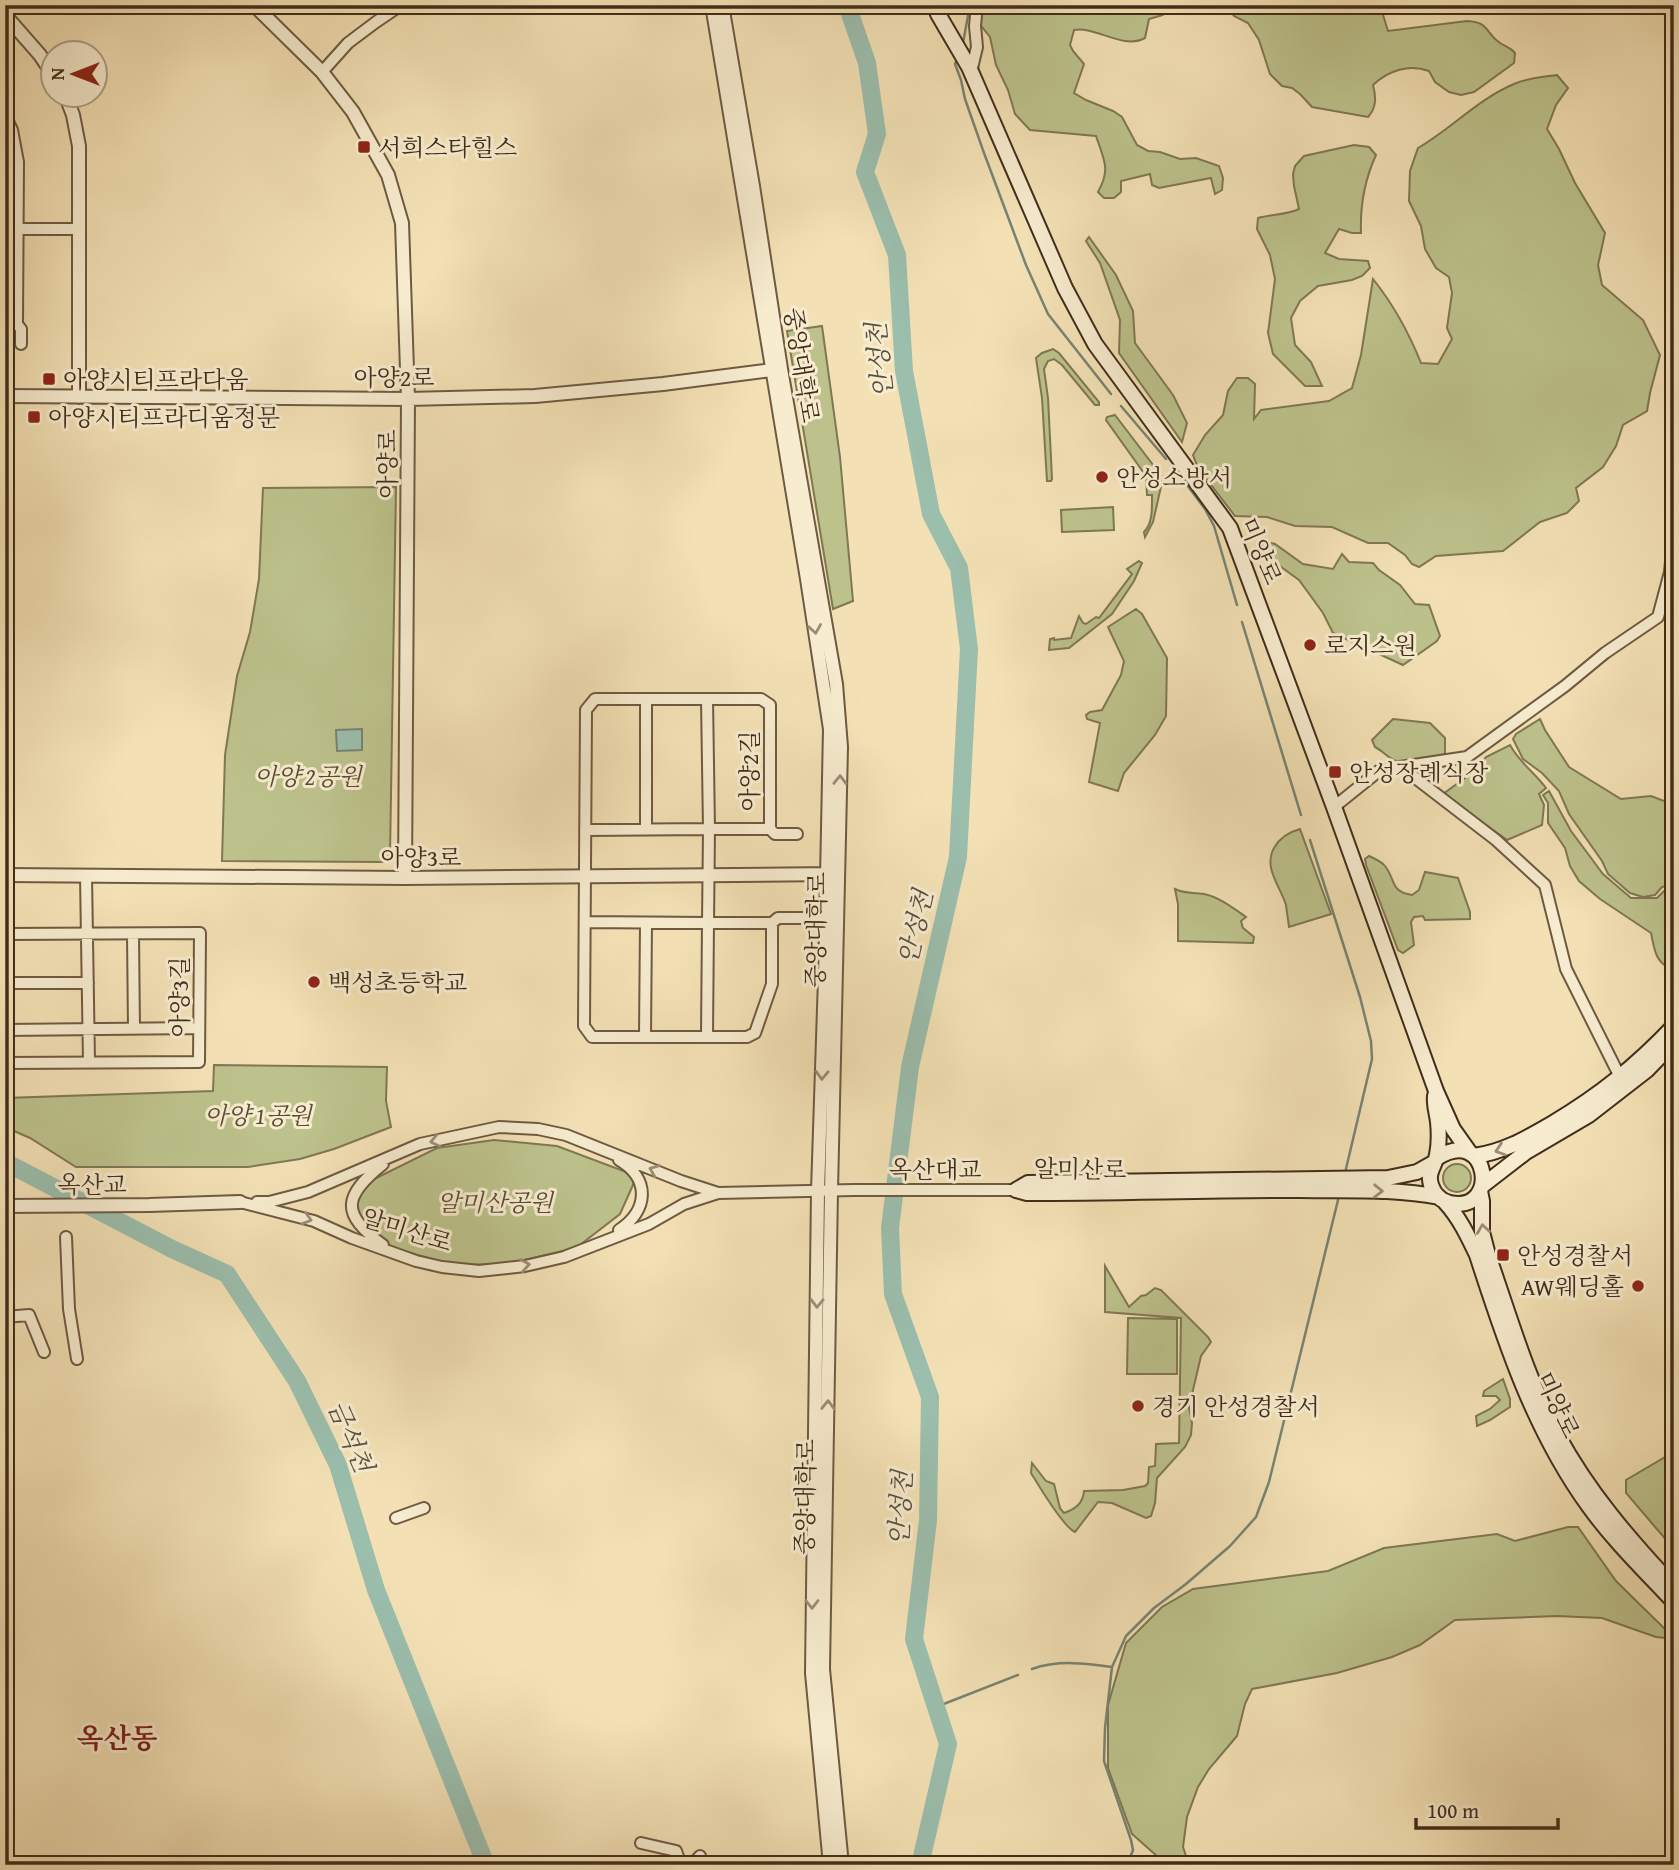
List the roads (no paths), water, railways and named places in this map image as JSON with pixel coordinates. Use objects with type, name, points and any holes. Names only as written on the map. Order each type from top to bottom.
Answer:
[{"type":"main road","name":"미양로","points":[[937,10],[970,69],[1065,288],[1094,344],[1230,528],[1436,1091],[1453,1129],[1472,1155]]},
{"type":"main road","points":[[1472,1155],[1511,1147],[1580,1107],[1604,1091],[1674,1026]]},
{"type":"main road","points":[[1481,1189],[1484,1175],[1481,1165],[1472,1155],[1459,1150],[1447,1152],[1435,1161],[1430,1172],[1430,1181],[1433,1190],[1442,1200],[1458,1205],[1471,1200],[1526,1152],[1589,1115],[1647,1070],[1674,1042]]},
{"type":"main road","name":"미양로","points":[[1435,1161],[1438,1125],[1434,1102],[1436,1091]]},
{"type":"main road","name":"알미산로","points":[[1016,1190],[1028,1183],[1388,1178],[1417,1172],[1435,1161]]},
{"type":"main road","name":"미양로","points":[[1481,1189],[1482,1232],[1488,1255],[1538,1395],[1557,1434],[1597,1499],[1674,1587]]},
{"type":"main road","name":"알미산로","points":[[1016,1190],[1027,1193],[1384,1191],[1423,1194],[1442,1200]]},
{"type":"main road","name":"미양로","points":[[1442,1200],[1453,1211],[1469,1237],[1517,1372],[1536,1418],[1558,1458],[1588,1505],[1629,1555],[1674,1601]]},
{"type":"street","name":"아양로","points":[[254,5],[322,72],[353,112],[388,175],[402,223],[408,398],[405,878]]},
{"type":"street","points":[[322,72],[348,44],[401,5]]},
{"type":"street","name":"중앙대학로","points":[[712,5],[777,370]]},
{"type":"street","name":"중앙대학로","points":[[722,5],[753,186],[830,729],[832,874],[812,1673],[830,1865]]},
{"type":"street","points":[[970,69],[976,47],[977,5]]},
{"type":"street","points":[[5,15],[38,53]]},
{"type":"street","points":[[70,108],[79,146],[79,397]]},
{"type":"street","points":[[5,115],[12,130],[18,162],[18,229],[11,324],[20,329],[20,344]]},
{"type":"street","points":[[5,229],[79,229]]},
{"type":"street","name":"아양2로","points":[[5,396],[535,396],[777,370]]},
{"type":"street","points":[[1334,807],[1380,770],[1467,757],[1565,686],[1605,653],[1658,617],[1670,572],[1674,530]]},
{"type":"street","name":"아양2길","points":[[707,1037],[709,829],[771,829],[770,705],[761,699],[594,699],[586,710],[585,830],[584,1026],[592,1037],[645,1037],[707,1037],[747,1037],[755,1033],[772,984],[772,923]]},
{"type":"street","points":[[646,699],[646,829]]},
{"type":"street","points":[[585,830],[709,829],[708,699]]},
{"type":"street","points":[[1401,767],[1496,840],[1545,886],[1566,969],[1620,1077]]},
{"type":"street","points":[[771,829],[775,834],[797,834]]},
{"type":"street","name":"중앙대학로","points":[[832,874],[826,918],[823,1670],[842,1865]]},
{"type":"street","name":"아양3로","points":[[5,875],[405,878],[832,874]]},
{"type":"street","points":[[86,876],[89,1062]]},
{"type":"street","points":[[585,922],[772,923],[778,918],[826,918]]},
{"type":"street","points":[[645,1037],[646,923]]},
{"type":"street","name":"아양3길","points":[[5,934],[200,933],[199,1062],[5,1063]]},
{"type":"street","points":[[133,934],[134,1029]]},
{"type":"street","points":[[5,983],[88,983]]},
{"type":"street","points":[[5,1030],[200,1028]]},
{"type":"street","name":"알미산로","points":[[149,1205],[269,1202],[308,1192],[420,1144],[499,1127],[538,1129],[582,1141],[718,1193]]},
{"type":"street","points":[[582,1141],[623,1161],[637,1176],[643,1190],[640,1207],[631,1223],[586,1248]]},
{"type":"street","points":[[393,1156],[364,1179],[353,1197],[351,1209],[356,1221],[394,1254]]},
{"type":"street","name":"알미산로","points":[[240,1202],[314,1221],[416,1261],[479,1271],[525,1266],[564,1257],[649,1224],[684,1205],[718,1193],[854,1190]]},
{"type":"street","name":"옥산대교","points":[[854,1190],[1016,1190]]},
{"type":"street","name":"옥산교","points":[[5,1206],[149,1205]]},
{"type":"street","points":[[66,1237],[69,1309],[77,1359]]},
{"type":"street","points":[[5,1317],[29,1315],[44,1352]]},
{"type":"street","points":[[396,1518],[424,1508]]},
{"type":"street","points":[[641,1843],[676,1851],[682,1865]]},
{"type":"street","points":[[692,1865],[700,1856]]},
{"type":"waterway","name":"안성천","points":[[847,5],[867,63],[877,134],[865,172],[897,255],[904,371],[931,514],[959,568],[969,649],[958,857],[910,1067],[890,1228],[893,1294],[930,1397],[928,1520],[914,1639],[948,1744],[920,1865]]},
{"type":"waterway","points":[[963,43],[970,5]]},
{"type":"waterway","points":[[957,59],[955,64],[965,99],[984,153],[1026,265],[1048,314],[1111,394]]},
{"type":"waterway","points":[[1121,406],[1166,459]]},
{"type":"waterway","points":[[1178,473],[1205,509],[1214,526],[1237,605]]},
{"type":"waterway","points":[[8,604],[5,552],[9,539]]},
{"type":"waterway","points":[[1242,622],[1301,815]]},
{"type":"waterway","points":[[1310,840],[1360,997],[1371,1041],[1372,1059],[1345,1173]]},
{"type":"waterway","name":"금석천","points":[[5,1162],[172,1249],[227,1274],[297,1381],[338,1465],[376,1590],[486,1865]]},
{"type":"waterway","points":[[1129,1860],[1133,1850],[1131,1840],[1104,1761],[1112,1667],[1126,1636],[1154,1608],[1230,1546],[1256,1517],[1269,1482],[1339,1196]]},
{"type":"waterway","points":[[1032,1669],[1061,1663],[1112,1667]]},
{"type":"waterway","points":[[936,1707],[1018,1675]]},
{"type":"place","name":"서희스타힐스","points":[[364,147]]},
{"type":"place","name":"아양시티프라다움","points":[[49,379]]},
{"type":"place","name":"아양시티프라디움정문","points":[[34,417]]},
{"type":"place","name":"안성소방서","points":[[1102,477]]},
{"type":"place","name":"로지스원","points":[[1310,645]]},
{"type":"place","name":"안성장례식장","points":[[1335,772]]},
{"type":"place","name":"백성초등학교","points":[[314,982]]},
{"type":"place","name":"안성경찰서","points":[[1503,1255]]},
{"type":"place","name":"AW웨딩홀","points":[[1638,1286]]},
{"type":"place","name":"경기 안성경찰서","points":[[1138,1406]]},
{"type":"district","name":"옥산동","points":[[117,1737]]},
{"type":"park label","name":"아양 2공원","points":[[308,776]]},
{"type":"park label","name":"아양 1공원","points":[[258,1115]]},
{"type":"park label","name":"알미산공원","points":[[495,1202]]}]
